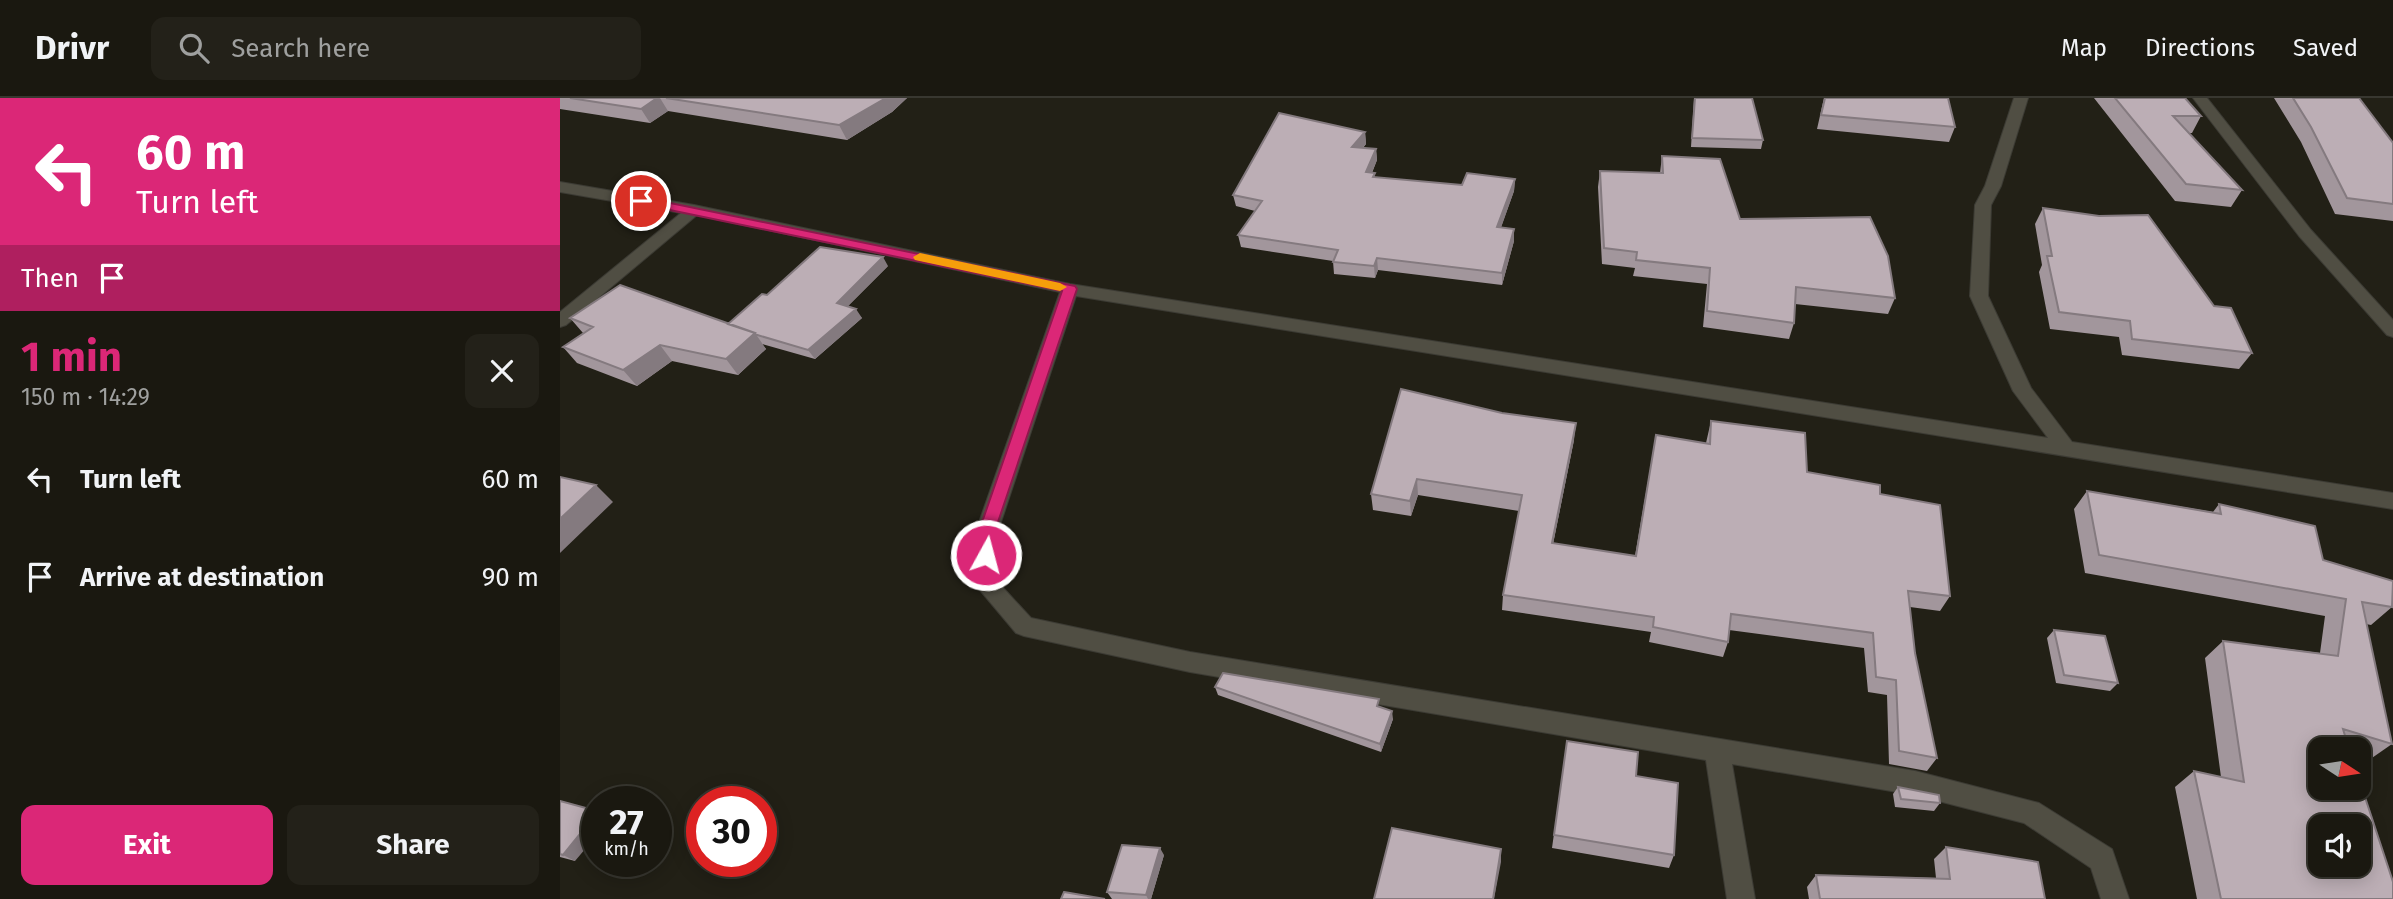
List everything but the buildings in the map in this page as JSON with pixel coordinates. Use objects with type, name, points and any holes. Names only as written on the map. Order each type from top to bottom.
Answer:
[{"type":"street","points":[[2021,98],[1993,186],[1983,205],[1979,296],[2023,391],[2065,447]]},
{"type":"street","points":[[2200,98],[2305,233],[2393,331]]},
{"type":"street","points":[[560,187],[694,211],[1070,289],[2393,501]]},
{"type":"street","points":[[560,320],[694,211]]},
{"type":"street","points":[[1070,289],[988,528],[985,583],[1024,626],[1190,662],[1915,783],[2030,812],[2102,859],[2115,899]]},
{"type":"street","points":[[1717,750],[1741,899]]},
{"type":"slow traffic","points":[[920,257],[1060,287]]},
{"type":"route","points":[[641,201],[1070,289],[988,528],[986,555]]}]
